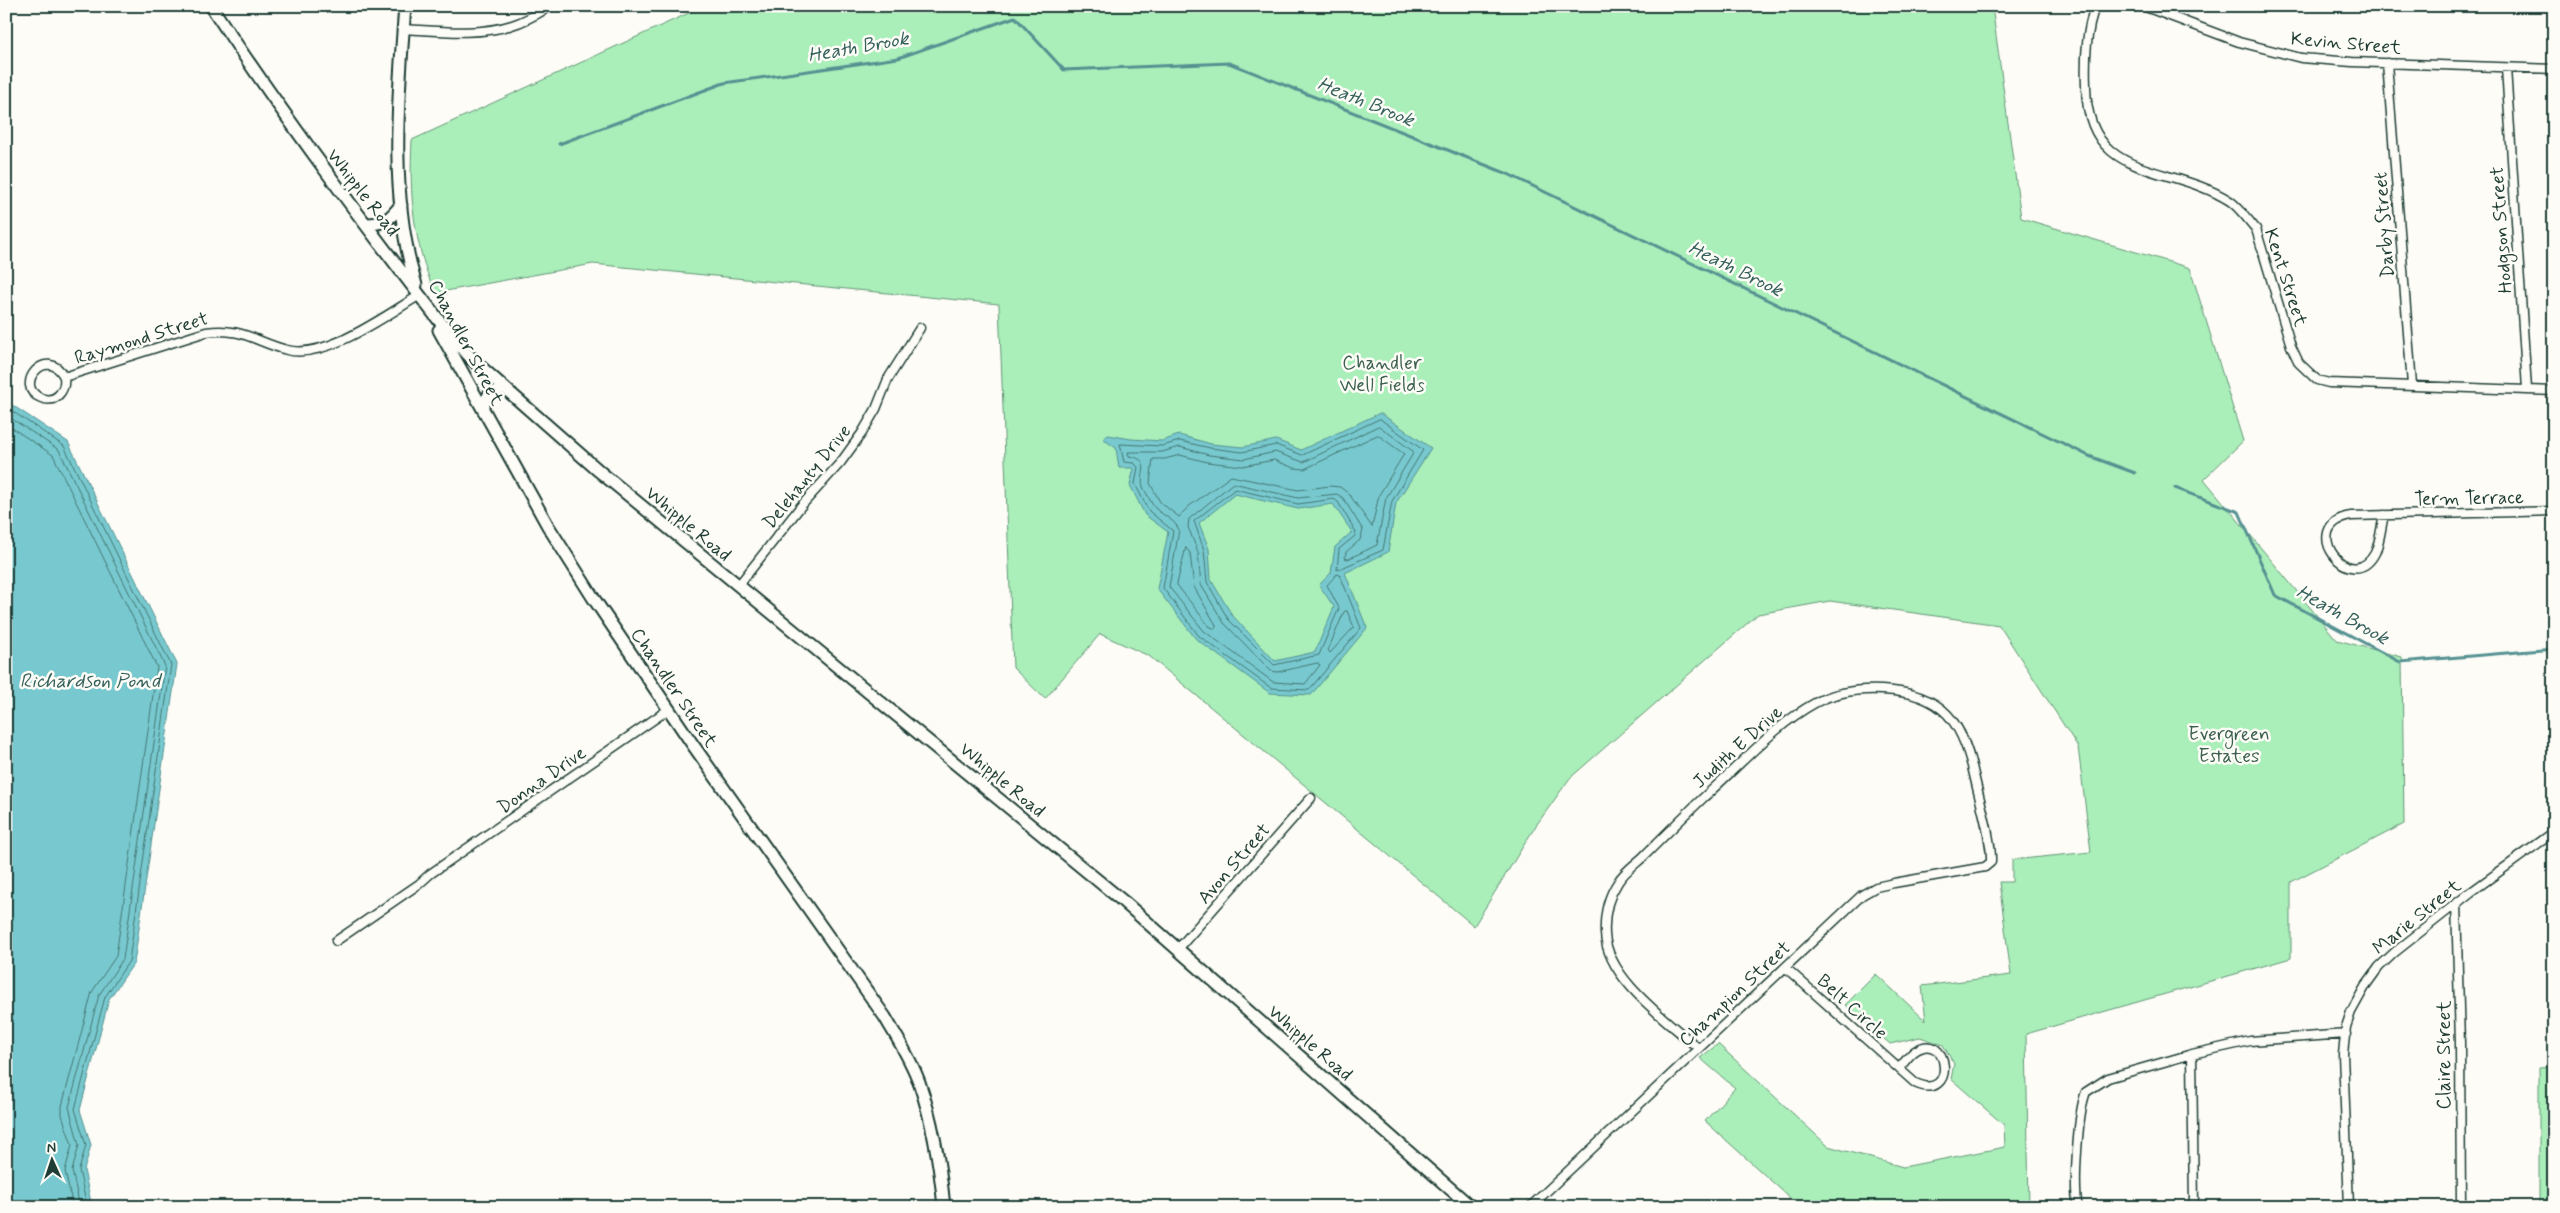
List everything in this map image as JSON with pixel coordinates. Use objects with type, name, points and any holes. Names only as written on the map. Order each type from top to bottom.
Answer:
[{"type":"main road","name":"Whipple Road","points":[[211,6],[311,152],[455,341],[504,388],[599,471],[738,586],[993,792],[1178,949],[1471,1207]]},
{"type":"main road","name":"Chandler Street","points":[[405,6],[398,176],[406,252],[420,295],[548,526],[594,599],[885,1016],[918,1080],[929,1114],[944,1207]]},
{"type":"main road","points":[[366,224],[380,224],[391,219],[401,205]]},
{"type":"main road","points":[[482,407],[489,395],[504,388]]},
{"type":"street","points":[[403,29],[476,31],[498,28],[513,25],[551,6]]},
{"type":"street","name":"Kent Street","points":[[2095,6],[2087,34],[2086,92],[2089,118],[2094,132],[2103,145],[2119,158],[2216,193],[2232,202],[2244,214],[2256,229],[2292,346],[2307,372],[2317,380],[2329,383],[2554,391]]},
{"type":"street","name":"Kevin Street","points":[[2143,6],[2268,51],[2325,61],[2554,70]]},
{"type":"street","name":"Darby Street","points":[[2387,63],[2412,385]]},
{"type":"street","name":"Hodgson Street","points":[[2506,68],[2527,389]]},
{"type":"street","name":"Raymond Street","points":[[64,377],[206,332],[222,330],[240,332],[286,350],[302,352],[322,349],[337,343],[420,295]]},
{"type":"street","name":"Delehanty Drive","points":[[738,586],[862,433],[876,409],[888,379],[920,328]]},
{"type":"street","name":"Raymond Street","points":[[46,365],[57,368],[64,377],[65,382],[61,393],[52,399],[40,398],[32,391],[30,385],[32,374],[35,370],[46,365]]},
{"type":"street","name":"Term Terrace","points":[[2384,515],[2377,547],[2370,560],[2360,565],[2350,566],[2340,563],[2332,555],[2328,540],[2330,530],[2337,522],[2351,516],[2384,515],[2554,511]]},
{"type":"street","name":"Judith E Drive","points":[[1698,1048],[1632,988],[1611,959],[1604,936],[1604,919],[1609,900],[1618,881],[1681,818],[1794,716],[1816,702],[1846,692],[1896,690],[1921,696],[1936,704],[1955,723],[1964,737],[1972,765],[1992,862]]},
{"type":"street","name":"Donna Drive","points":[[336,942],[430,874],[670,709]]},
{"type":"street","name":"Avon Street","points":[[1178,949],[1311,798]]},
{"type":"street","name":"Marie Street","points":[[2349,1207],[2343,1054],[2351,1012],[2379,966],[2456,903],[2554,832]]},
{"type":"street","name":"Champion Street","points":[[1530,1207],[1698,1048],[1786,968],[1848,907],[1876,887],[1985,866],[1992,862]]},
{"type":"street","name":"Claire Street","points":[[2456,903],[2460,1043],[2461,1207]]},
{"type":"street","name":"Belt Circle","points":[[1786,968],[1915,1083],[1927,1086],[1934,1085],[1943,1076],[1945,1064],[1939,1052],[1928,1048],[1921,1048],[1899,1068]]},
{"type":"street","points":[[2078,1207],[2076,1187],[2082,1107],[2086,1092],[2108,1078],[2192,1054],[2250,1041],[2346,1034]]},
{"type":"street","points":[[2192,1054],[2194,1207]]},
{"type":"green space","name":"Chandler Well Fields","points":[[704,6],[1992,6],[2021,218],[2190,268],[2243,441],[2204,479],[2337,640],[2402,657],[2404,824],[2291,882],[2291,958],[2026,1034],[2029,1207],[1800,1207],[1705,1121],[1735,1088],[1700,1058],[1718,1044],[1828,1146],[1903,1167],[2005,1147],[2004,1125],[1951,1079],[1954,1064],[1943,1045],[1920,1037],[1890,1044],[1845,1005],[1876,974],[1926,1021],[1922,986],[2011,975],[1999,882],[2012,882],[2012,860],[2091,852],[2078,747],[1999,625],[1830,601],[1758,614],[1570,778],[1535,827],[1474,926],[1149,656],[1100,634],[1045,699],[1013,668],[999,304],[593,264],[435,293],[422,255],[414,218],[411,180],[412,140]]},
{"type":"green space","points":[[2554,1067],[2554,1207],[2539,1207],[2539,1068]]},
{"type":"water","name":"Richardson Pond","points":[[6,401],[68,442],[177,664],[134,963],[109,999],[80,1110],[91,1145],[84,1170],[92,1207],[6,1207]]},
{"type":"water","points":[[1380,413],[1431,448],[1396,503],[1388,552],[1345,573],[1367,628],[1311,695],[1270,693],[1196,639],[1157,589],[1168,532],[1145,515],[1130,485],[1134,468],[1119,468],[1116,448],[1103,439],[1108,435],[1162,441],[1179,435],[1211,444],[1243,447],[1276,440],[1301,450]],"holes":[[[1235,494],[1298,509],[1333,504],[1352,532],[1335,547],[1331,573],[1319,585],[1334,607],[1315,652],[1275,661],[1232,615],[1211,580],[1209,549],[1199,523]]]},
{"type":"waterway","name":"Heath Brook","points":[[559,144],[724,83],[898,58],[1015,17],[1064,70],[1229,63],[1508,174],[2089,456],[2135,473]]},
{"type":"waterway","name":"Heath Brook","points":[[2175,488],[2239,512],[2275,595],[2400,662],[2554,649]]},
{"type":"park label","name":"Evergreen Estates","points":[[2229,744]]}]
